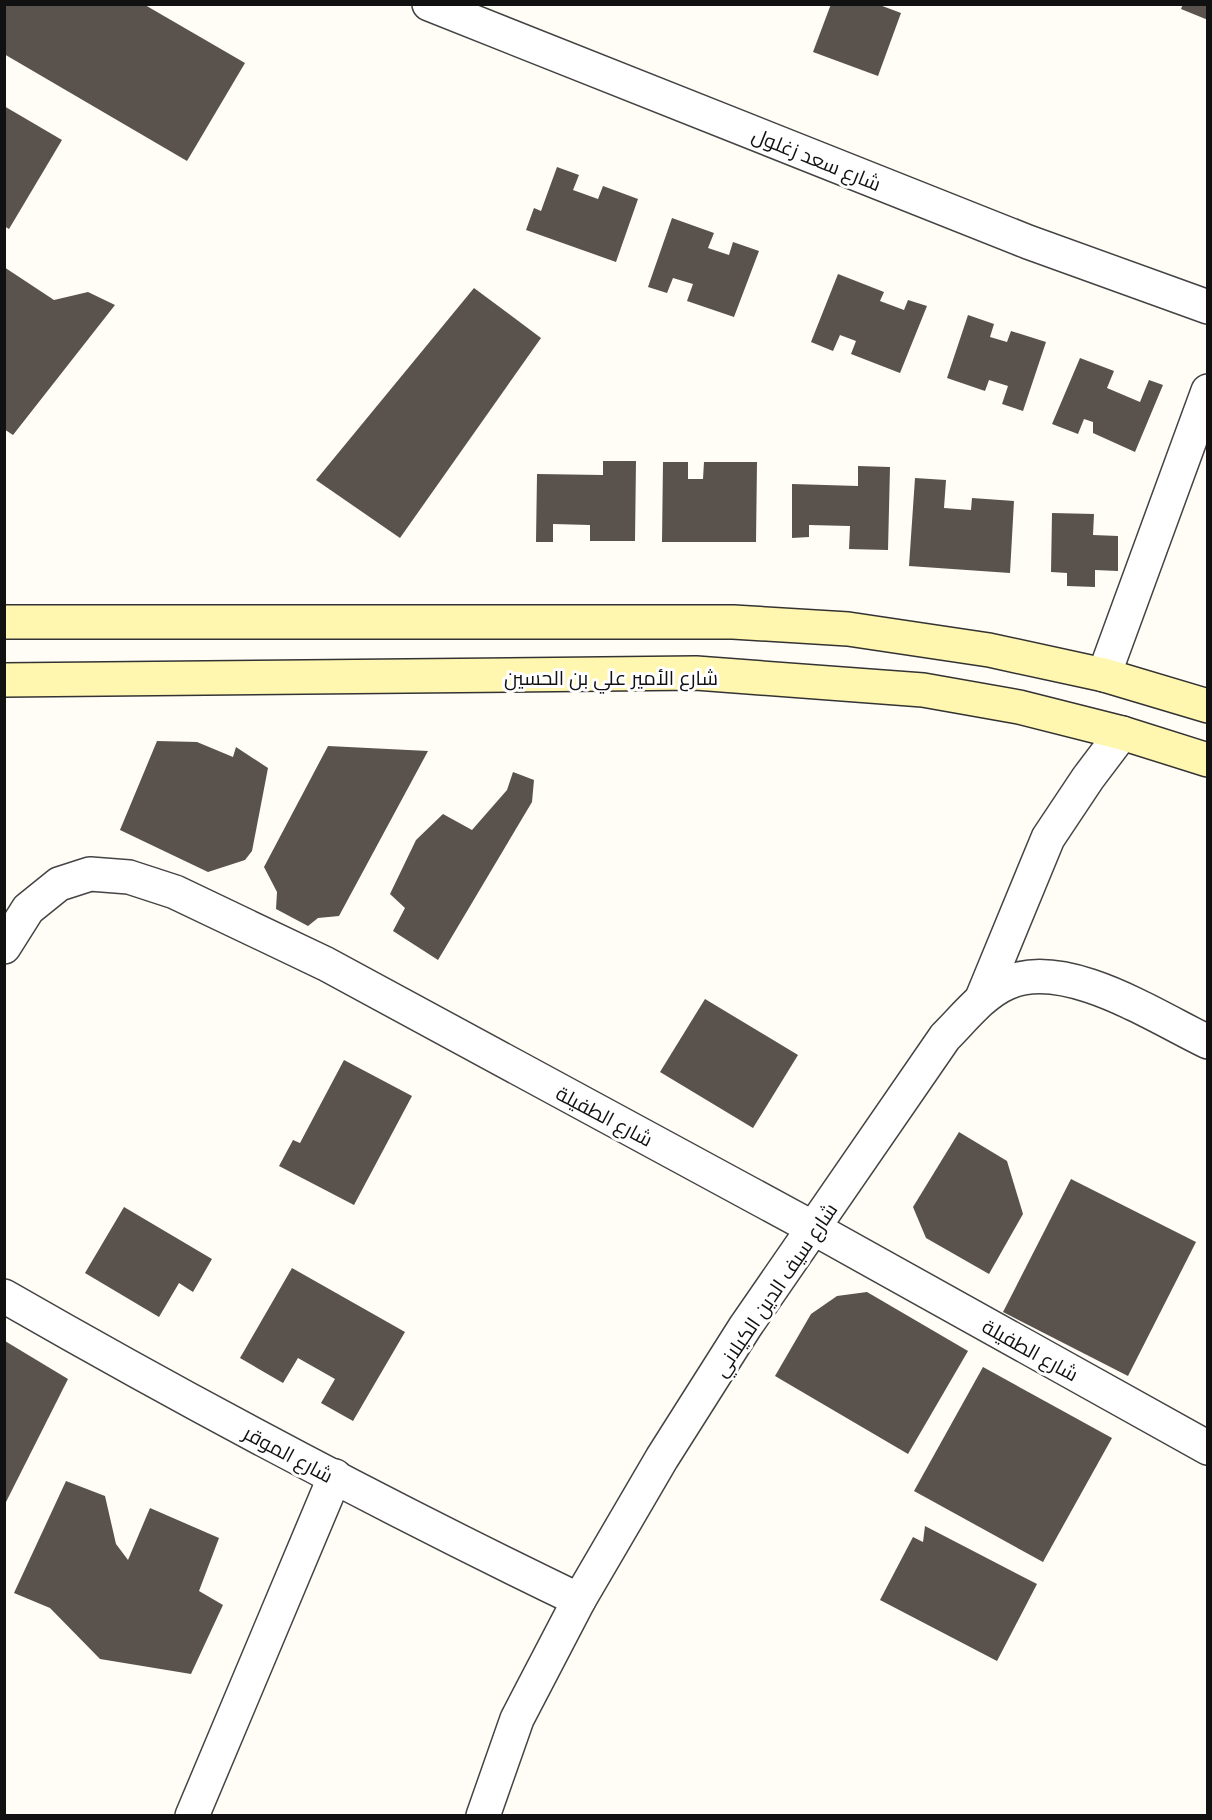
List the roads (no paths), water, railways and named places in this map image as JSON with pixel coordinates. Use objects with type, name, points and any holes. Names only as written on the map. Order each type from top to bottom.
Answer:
[{"type":"main road","points":[[4,622],[733,622],[848,629],[989,650],[1104,675],[1208,706]]},
{"type":"main road","name":"شارع الأمير علي بن الحسين","points":[[4,680],[696,673],[923,690],[1019,707],[1122,733],[1208,760]]},
{"type":"street","name":"شارع سعد زغلول","points":[[429,4],[1028,242],[1208,307]]},
{"type":"street","points":[[1104,675],[1208,391]]},
{"type":"street","points":[[982,998],[1048,838],[1088,778],[1122,733]]},
{"type":"street","name":"شارع الطفيلة","points":[[4,947],[28,909],[58,884],[90,874],[129,877],[175,892],[326,964],[815,1228],[1208,1448]]},
{"type":"street","name":"شارع سيف الدين الكيلاني","points":[[483,1815],[517,1719],[579,1600],[662,1458],[745,1327],[945,1037],[982,998],[1007,983],[1037,975],[1081,981],[1208,1042]]},
{"type":"street","name":"شارع الموقر","points":[[4,1296],[155,1382],[456,1541],[579,1600]]},
{"type":"street","points":[[192,1815],[335,1476]]}]
